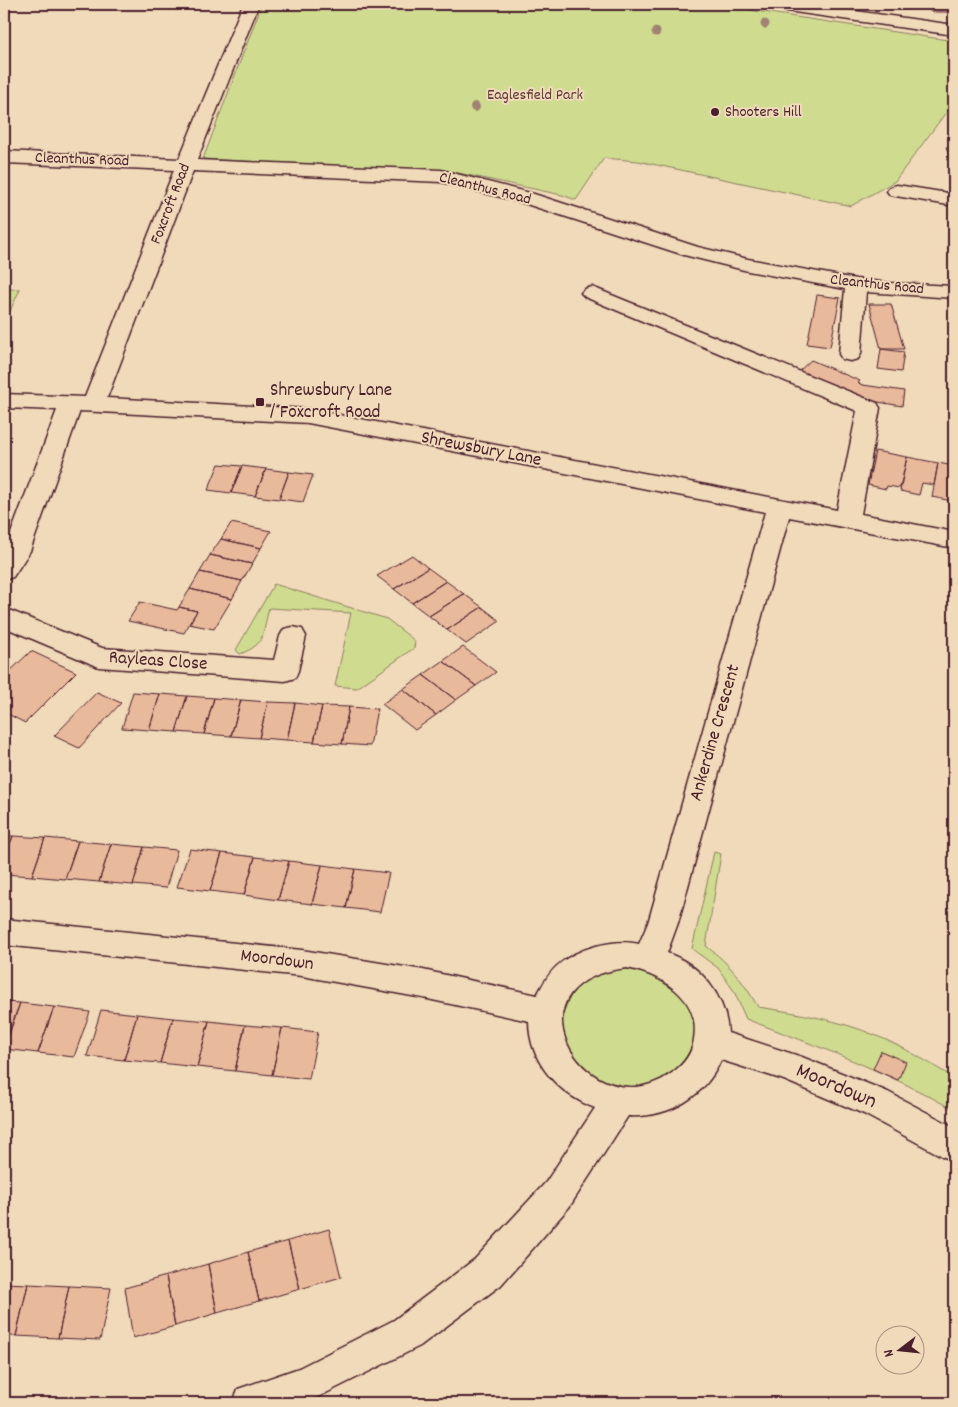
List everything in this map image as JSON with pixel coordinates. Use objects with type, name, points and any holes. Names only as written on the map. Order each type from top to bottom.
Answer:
[{"type":"street","name":"Foxcroft Road","points":[[4,571],[17,551],[82,405],[186,164],[251,4]]},
{"type":"street","points":[[773,4],[954,30]]},
{"type":"street","name":"Cleanthus Road","points":[[4,157],[441,176],[526,198],[701,253],[757,267],[856,285],[890,289],[954,292]]},
{"type":"street","points":[[897,191],[954,200]]},
{"type":"street","points":[[850,354],[856,285]]},
{"type":"street","points":[[592,293],[869,408],[848,519]]},
{"type":"street","name":"Shrewsbury Lane","points":[[4,401],[308,416],[954,540]]},
{"type":"street","name":"Ankerdine Crescent","points":[[649,958],[663,924],[779,507]]},
{"type":"street","name":"Rayleas Close","points":[[4,617],[99,657],[285,671],[293,636]]},
{"type":"street","name":"Moordown","points":[[4,932],[302,963],[422,984],[546,1011]]},
{"type":"street","points":[[627,955],[649,958],[671,968],[690,982],[699,994],[711,1020],[711,1042],[705,1063],[690,1081],[670,1094],[646,1101],[619,1101],[593,1092],[570,1077],[554,1057],[546,1034],[546,1011],[553,992],[566,976],[584,964],[605,957],[627,955]]},
{"type":"street","name":"Moordown","points":[[711,1042],[790,1067],[876,1103],[954,1145]]},
{"type":"street","points":[[252,1403],[307,1384],[407,1334],[488,1272],[558,1194],[619,1101]]},
{"type":"green space","name":"Eaglesfield Park","points":[[262,4],[710,4],[954,41],[954,111],[947,111],[895,181],[851,206],[638,161],[604,158],[576,200],[562,195],[449,171],[203,159]]},
{"type":"green space","points":[[4,289],[20,289],[4,324]]},
{"type":"green space","points":[[274,584],[387,619],[415,641],[414,648],[357,688],[335,686],[351,613],[269,608],[264,631],[259,642],[240,654],[236,650]]},
{"type":"green space","points":[[714,852],[721,854],[706,946],[722,959],[735,974],[758,1007],[833,1021],[863,1030],[907,1050],[954,1078],[954,1110],[878,1072],[746,1019],[734,991],[718,968],[692,949]]},
{"type":"green space","points":[[617,969],[638,970],[658,976],[674,987],[688,1003],[695,1021],[696,1041],[681,1067],[668,1078],[640,1086],[618,1085],[602,1080],[580,1064],[571,1054],[565,1042],[562,1030],[563,1017],[573,992],[579,985],[590,978]]},
{"type":"building","points":[[898,4],[917,4],[919,7],[900,8]]},
{"type":"building","points":[[926,4],[947,4],[952,12],[931,12]]},
{"type":"building","points":[[946,147],[954,147],[954,166],[953,166]]},
{"type":"building","points":[[817,295],[840,298],[830,347],[807,344]]},
{"type":"building","points":[[869,304],[891,304],[904,349],[881,349]]},
{"type":"building","points":[[881,349],[904,352],[901,372],[878,369]]},
{"type":"building","points":[[811,360],[860,381],[858,383],[863,385],[904,391],[902,406],[866,400],[799,371]]},
{"type":"building","points":[[875,451],[907,457],[900,488],[887,486],[886,489],[868,485]]},
{"type":"building","points":[[907,457],[938,463],[934,485],[922,483],[919,495],[900,491]]},
{"type":"building","points":[[938,463],[954,466],[952,501],[932,497]]},
{"type":"building","points":[[219,464],[242,466],[231,493],[208,490]]},
{"type":"building","points":[[242,466],[266,469],[255,496],[231,493]]},
{"type":"building","points":[[266,469],[289,472],[279,499],[255,496]]},
{"type":"building","points":[[289,472],[313,475],[303,502],[279,499]]},
{"type":"building","points":[[231,523],[271,531],[261,548],[221,539]]},
{"type":"building","points":[[221,539],[261,548],[252,564],[210,555]]},
{"type":"building","points":[[210,555],[252,564],[242,581],[200,572]]},
{"type":"building","points":[[412,555],[428,568],[394,589],[377,576]]},
{"type":"building","points":[[428,568],[446,581],[412,603],[394,589]]},
{"type":"building","points":[[200,572],[242,581],[232,599],[190,589]]},
{"type":"building","points":[[446,581],[464,594],[429,616],[412,603]]},
{"type":"building","points":[[190,589],[232,599],[214,629],[189,624],[197,611],[179,607]]},
{"type":"building","points":[[464,594],[482,607],[447,630],[429,616]]},
{"type":"building","points":[[140,602],[177,610],[179,607],[197,611],[184,633],[128,621]]},
{"type":"building","points":[[482,607],[500,621],[466,644],[447,630]]},
{"type":"building","points":[[463,647],[496,672],[476,686],[443,661]]},
{"type":"building","points":[[31,651],[76,672],[25,723],[4,712],[4,677]]},
{"type":"building","points":[[443,661],[476,686],[456,700],[423,675]]},
{"type":"building","points":[[423,675],[456,700],[436,715],[403,689]]},
{"type":"building","points":[[403,689],[436,715],[415,730],[382,704]]},
{"type":"building","points":[[97,692],[121,703],[79,748],[54,736]]},
{"type":"building","points":[[133,692],[160,694],[149,730],[122,728]]},
{"type":"building","points":[[160,694],[187,696],[176,732],[149,730]]},
{"type":"building","points":[[187,696],[214,698],[204,734],[176,732]]},
{"type":"building","points":[[214,698],[241,700],[231,736],[204,734]]},
{"type":"building","points":[[241,700],[268,702],[259,738],[231,736]]},
{"type":"building","points":[[268,702],[295,703],[287,740],[259,738]]},
{"type":"building","points":[[295,703],[322,706],[314,742],[287,740]]},
{"type":"building","points":[[322,706],[349,707],[342,744],[314,742]]},
{"type":"building","points":[[349,707],[377,709],[370,746],[342,744]]},
{"type":"building","points":[[4,835],[13,836],[4,860]]},
{"type":"building","points":[[13,836],[45,838],[32,876],[4,874],[4,860]]},
{"type":"building","points":[[45,838],[78,841],[65,879],[32,876]]},
{"type":"building","points":[[78,841],[111,844],[99,882],[65,879]]},
{"type":"building","points":[[111,844],[144,847],[133,885],[99,882]]},
{"type":"building","points":[[144,847],[177,850],[166,888],[133,885]]},
{"type":"building","points":[[190,849],[222,853],[210,891],[177,887]]},
{"type":"building","points":[[222,853],[255,857],[244,895],[210,891]]},
{"type":"building","points":[[255,857],[289,861],[278,900],[244,895]]},
{"type":"building","points":[[289,861],[322,865],[312,904],[278,900]]},
{"type":"building","points":[[322,865],[355,869],[346,908],[312,904]]},
{"type":"building","points":[[355,869],[389,873],[380,912],[346,908]]},
{"type":"building","points":[[4,1002],[20,1003],[4,1044]]},
{"type":"building","points":[[20,1003],[54,1007],[38,1053],[4,1049]]},
{"type":"building","points":[[54,1007],[90,1012],[74,1057],[38,1053]]},
{"type":"building","points":[[101,1010],[137,1014],[124,1060],[87,1056]]},
{"type":"building","points":[[137,1014],[173,1018],[160,1063],[124,1060]]},
{"type":"building","points":[[173,1018],[209,1021],[197,1067],[160,1063]]},
{"type":"building","points":[[209,1021],[245,1025],[235,1071],[197,1067]]},
{"type":"building","points":[[245,1025],[282,1028],[272,1075],[235,1071]]},
{"type":"building","points":[[282,1028],[318,1032],[309,1079],[272,1075]]},
{"type":"building","points":[[881,1051],[906,1062],[898,1080],[873,1069]]},
{"type":"building","points":[[329,1229],[341,1277],[300,1289],[288,1241]]},
{"type":"building","points":[[288,1241],[300,1289],[259,1301],[248,1252]]},
{"type":"building","points":[[248,1252],[259,1301],[217,1313],[208,1264]]},
{"type":"building","points":[[208,1264],[217,1313],[175,1326],[166,1276]]},
{"type":"building","points":[[166,1276],[175,1326],[133,1338],[125,1288]]},
{"type":"building","points":[[4,1283],[28,1284],[16,1336],[4,1336]]},
{"type":"building","points":[[28,1284],[69,1286],[58,1338],[16,1336]]},
{"type":"building","points":[[69,1286],[111,1288],[100,1340],[58,1338]]},
{"type":"place","name":"Shooters Hill","points":[[715,112]]},
{"type":"place","name":"Shrewsbury Lane / Foxcroft Road","points":[[260,402]]}]
